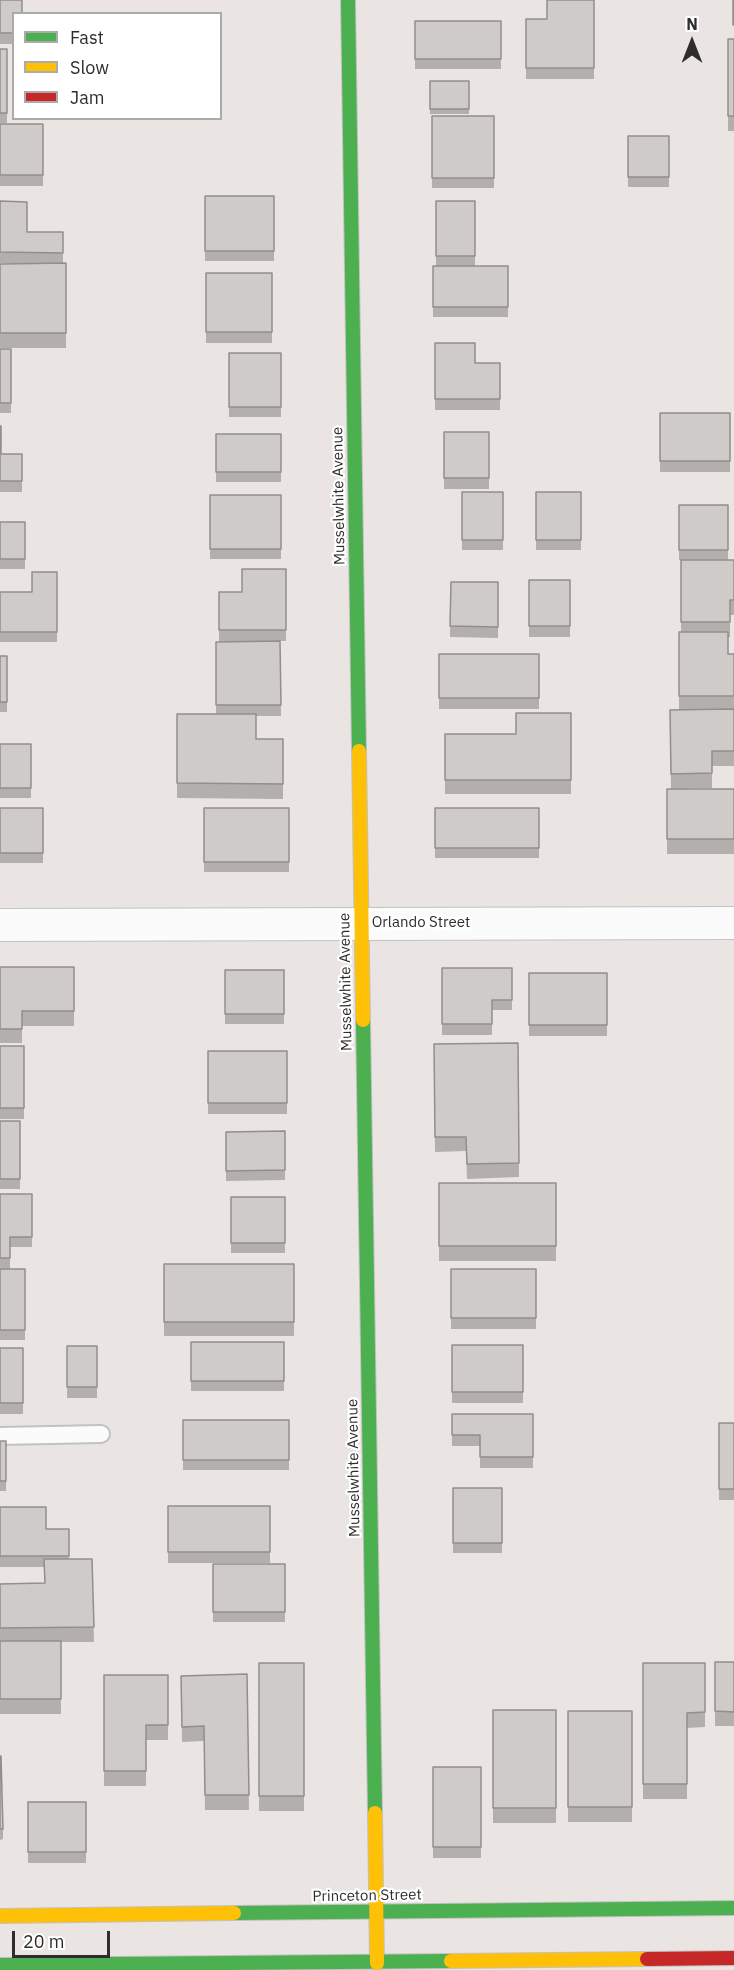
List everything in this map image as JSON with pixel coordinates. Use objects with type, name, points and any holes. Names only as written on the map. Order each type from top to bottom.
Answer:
[{"type":"street","name":"Musselwhite Avenue","points":[[348,0],[377,1963]]},
{"type":"street","name":"Orlando Street","points":[[0,925],[734,923]]},
{"type":"street","name":"Princeton Street","points":[[0,1916],[734,1908]]},
{"type":"street","points":[[0,1965],[734,1958]]},
{"type":"lane","points":[[0,1436],[101,1434]]},
{"type":"building","points":[[0,0],[22,0],[22,12],[12,12],[12,33],[0,33]]},
{"type":"building","points":[[547,0],[594,0],[594,68],[526,68],[526,19],[547,19]]},
{"type":"building","points":[[734,0],[734,25],[733,25]]},
{"type":"building","points":[[415,21],[501,21],[501,59],[415,59]]},
{"type":"building","points":[[728,39],[734,39],[734,116],[728,116]]},
{"type":"building","points":[[0,49],[7,49],[7,113],[0,113]]},
{"type":"building","points":[[430,81],[469,81],[469,109],[430,109]]},
{"type":"building","points":[[432,116],[494,116],[494,178],[432,178]]},
{"type":"building","points":[[0,124],[43,124],[43,175],[0,175]]},
{"type":"building","points":[[628,136],[669,136],[669,177],[628,177]]},
{"type":"building","points":[[205,196],[274,196],[274,251],[205,251]]},
{"type":"building","points":[[0,201],[27,202],[27,232],[63,232],[63,253],[0,252]]},
{"type":"building","points":[[436,201],[475,201],[475,256],[436,256]]},
{"type":"building","points":[[66,263],[66,333],[0,333],[0,264]]},
{"type":"building","points":[[433,266],[508,266],[508,307],[433,307]]},
{"type":"building","points":[[206,273],[272,273],[272,332],[206,332]]},
{"type":"building","points":[[435,343],[475,343],[475,363],[500,363],[500,399],[435,399]]},
{"type":"building","points":[[0,349],[11,349],[11,403],[0,403]]},
{"type":"building","points":[[229,353],[281,353],[281,407],[229,407]]},
{"type":"building","points":[[660,413],[730,413],[730,461],[660,461]]},
{"type":"building","points":[[0,426],[1,454],[22,454],[22,481],[0,481]]},
{"type":"building","points":[[444,432],[489,432],[489,478],[444,478]]},
{"type":"building","points":[[216,434],[281,434],[281,472],[216,472]]},
{"type":"building","points":[[462,492],[503,492],[503,540],[462,540]]},
{"type":"building","points":[[536,492],[581,492],[581,540],[536,540]]},
{"type":"building","points":[[210,495],[281,495],[281,549],[210,549]]},
{"type":"building","points":[[679,505],[728,505],[728,550],[679,550]]},
{"type":"building","points":[[0,522],[25,522],[25,559],[0,559]]},
{"type":"building","points":[[681,560],[734,560],[734,600],[730,600],[730,622],[681,622]]},
{"type":"building","points":[[242,569],[286,569],[286,630],[219,630],[219,592],[242,592]]},
{"type":"building","points":[[32,572],[57,572],[57,632],[0,632],[0,592],[32,592]]},
{"type":"building","points":[[529,580],[570,580],[570,626],[529,626]]},
{"type":"building","points":[[451,582],[498,582],[498,627],[450,626]]},
{"type":"building","points":[[679,632],[728,632],[728,654],[734,654],[734,696],[679,696]]},
{"type":"building","points":[[280,641],[281,705],[216,705],[216,642]]},
{"type":"building","points":[[439,654],[539,654],[539,698],[439,698]]},
{"type":"building","points":[[0,656],[7,656],[7,702],[0,702]]},
{"type":"building","points":[[734,709],[734,751],[712,751],[712,773],[671,774],[670,710]]},
{"type":"building","points":[[516,713],[571,713],[571,780],[445,780],[445,734],[516,734]]},
{"type":"building","points":[[177,714],[256,714],[256,739],[283,739],[283,784],[177,783]]},
{"type":"building","points":[[0,744],[31,744],[31,788],[0,788]]},
{"type":"building","points":[[667,789],[734,789],[734,839],[667,839]]},
{"type":"building","points":[[0,808],[43,808],[43,853],[0,853]]},
{"type":"building","points":[[204,808],[289,808],[289,862],[204,862]]},
{"type":"building","points":[[435,808],[539,808],[539,848],[435,848]]},
{"type":"building","points":[[0,967],[74,967],[74,1011],[22,1011],[22,1029],[0,1029]]},
{"type":"building","points":[[442,968],[512,968],[512,1000],[492,1000],[492,1024],[442,1024]]},
{"type":"building","points":[[225,970],[284,970],[284,1014],[225,1014]]},
{"type":"building","points":[[529,973],[607,973],[607,1025],[529,1025]]},
{"type":"building","points":[[518,1043],[519,1163],[467,1164],[466,1137],[435,1137],[434,1044]]},
{"type":"building","points":[[0,1046],[24,1046],[24,1108],[0,1108]]},
{"type":"building","points":[[208,1051],[287,1051],[287,1103],[208,1103]]},
{"type":"building","points":[[0,1121],[20,1121],[20,1179],[0,1179]]},
{"type":"building","points":[[285,1131],[285,1170],[226,1171],[226,1132]]},
{"type":"building","points":[[439,1183],[556,1183],[556,1246],[439,1246]]},
{"type":"building","points":[[0,1194],[32,1194],[32,1237],[10,1237],[10,1258],[0,1258]]},
{"type":"building","points":[[231,1197],[285,1197],[285,1243],[231,1243]]},
{"type":"building","points":[[164,1264],[294,1264],[294,1322],[164,1322]]},
{"type":"building","points":[[0,1269],[25,1269],[25,1330],[0,1330]]},
{"type":"building","points":[[451,1269],[536,1269],[536,1318],[451,1318]]},
{"type":"building","points":[[191,1342],[284,1342],[284,1381],[191,1381]]},
{"type":"building","points":[[452,1345],[523,1345],[523,1392],[452,1392]]},
{"type":"building","points":[[67,1346],[97,1346],[97,1387],[67,1387]]},
{"type":"building","points":[[0,1348],[23,1348],[23,1403],[0,1403]]},
{"type":"building","points":[[452,1414],[533,1414],[533,1457],[480,1457],[480,1435],[452,1435]]},
{"type":"building","points":[[183,1420],[289,1420],[289,1460],[183,1460]]},
{"type":"building","points":[[719,1423],[734,1423],[734,1489],[719,1489]]},
{"type":"building","points":[[0,1441],[6,1441],[6,1481],[0,1481]]},
{"type":"building","points":[[453,1488],[502,1488],[502,1543],[453,1543]]},
{"type":"building","points":[[168,1506],[270,1506],[270,1552],[168,1552]]},
{"type":"building","points":[[0,1507],[46,1507],[46,1529],[69,1529],[69,1556],[0,1556]]},
{"type":"building","points":[[44,1559],[92,1559],[94,1627],[0,1628],[0,1584],[45,1583]]},
{"type":"building","points":[[213,1564],[285,1564],[285,1612],[213,1612]]},
{"type":"building","points":[[0,1641],[61,1641],[61,1699],[0,1699]]},
{"type":"building","points":[[715,1662],[734,1662],[734,1712],[715,1711]]},
{"type":"building","points":[[259,1663],[304,1663],[304,1796],[259,1796]]},
{"type":"building","points":[[643,1663],[705,1663],[705,1712],[687,1713],[687,1784],[643,1784]]},
{"type":"building","points":[[247,1674],[249,1795],[205,1795],[204,1726],[182,1727],[181,1676]]},
{"type":"building","points":[[104,1675],[168,1675],[168,1725],[146,1725],[146,1771],[104,1771]]},
{"type":"building","points":[[493,1710],[556,1710],[556,1808],[493,1808]]},
{"type":"building","points":[[568,1711],[632,1711],[632,1807],[568,1807]]},
{"type":"building","points":[[1,1756],[3,1829],[0,1829]]},
{"type":"building","points":[[433,1767],[481,1767],[481,1847],[433,1847]]},
{"type":"building","points":[[28,1802],[86,1802],[86,1852],[28,1852]]},
{"type":"traffic: fast","points":[[348,0],[359,751]]},
{"type":"traffic: fast","points":[[363,1020],[375,1813]]},
{"type":"traffic: fast","points":[[234,1913],[734,1908]]},
{"type":"traffic: fast","points":[[0,1965],[451,1961]]},
{"type":"traffic: slow","points":[[359,751],[363,1020]]},
{"type":"traffic: slow","points":[[375,1813],[377,1963]]},
{"type":"traffic: slow","points":[[0,1916],[234,1913]]},
{"type":"traffic: slow","points":[[451,1961],[647,1959]]},
{"type":"traffic: jam","points":[[647,1959],[734,1958]]}]
